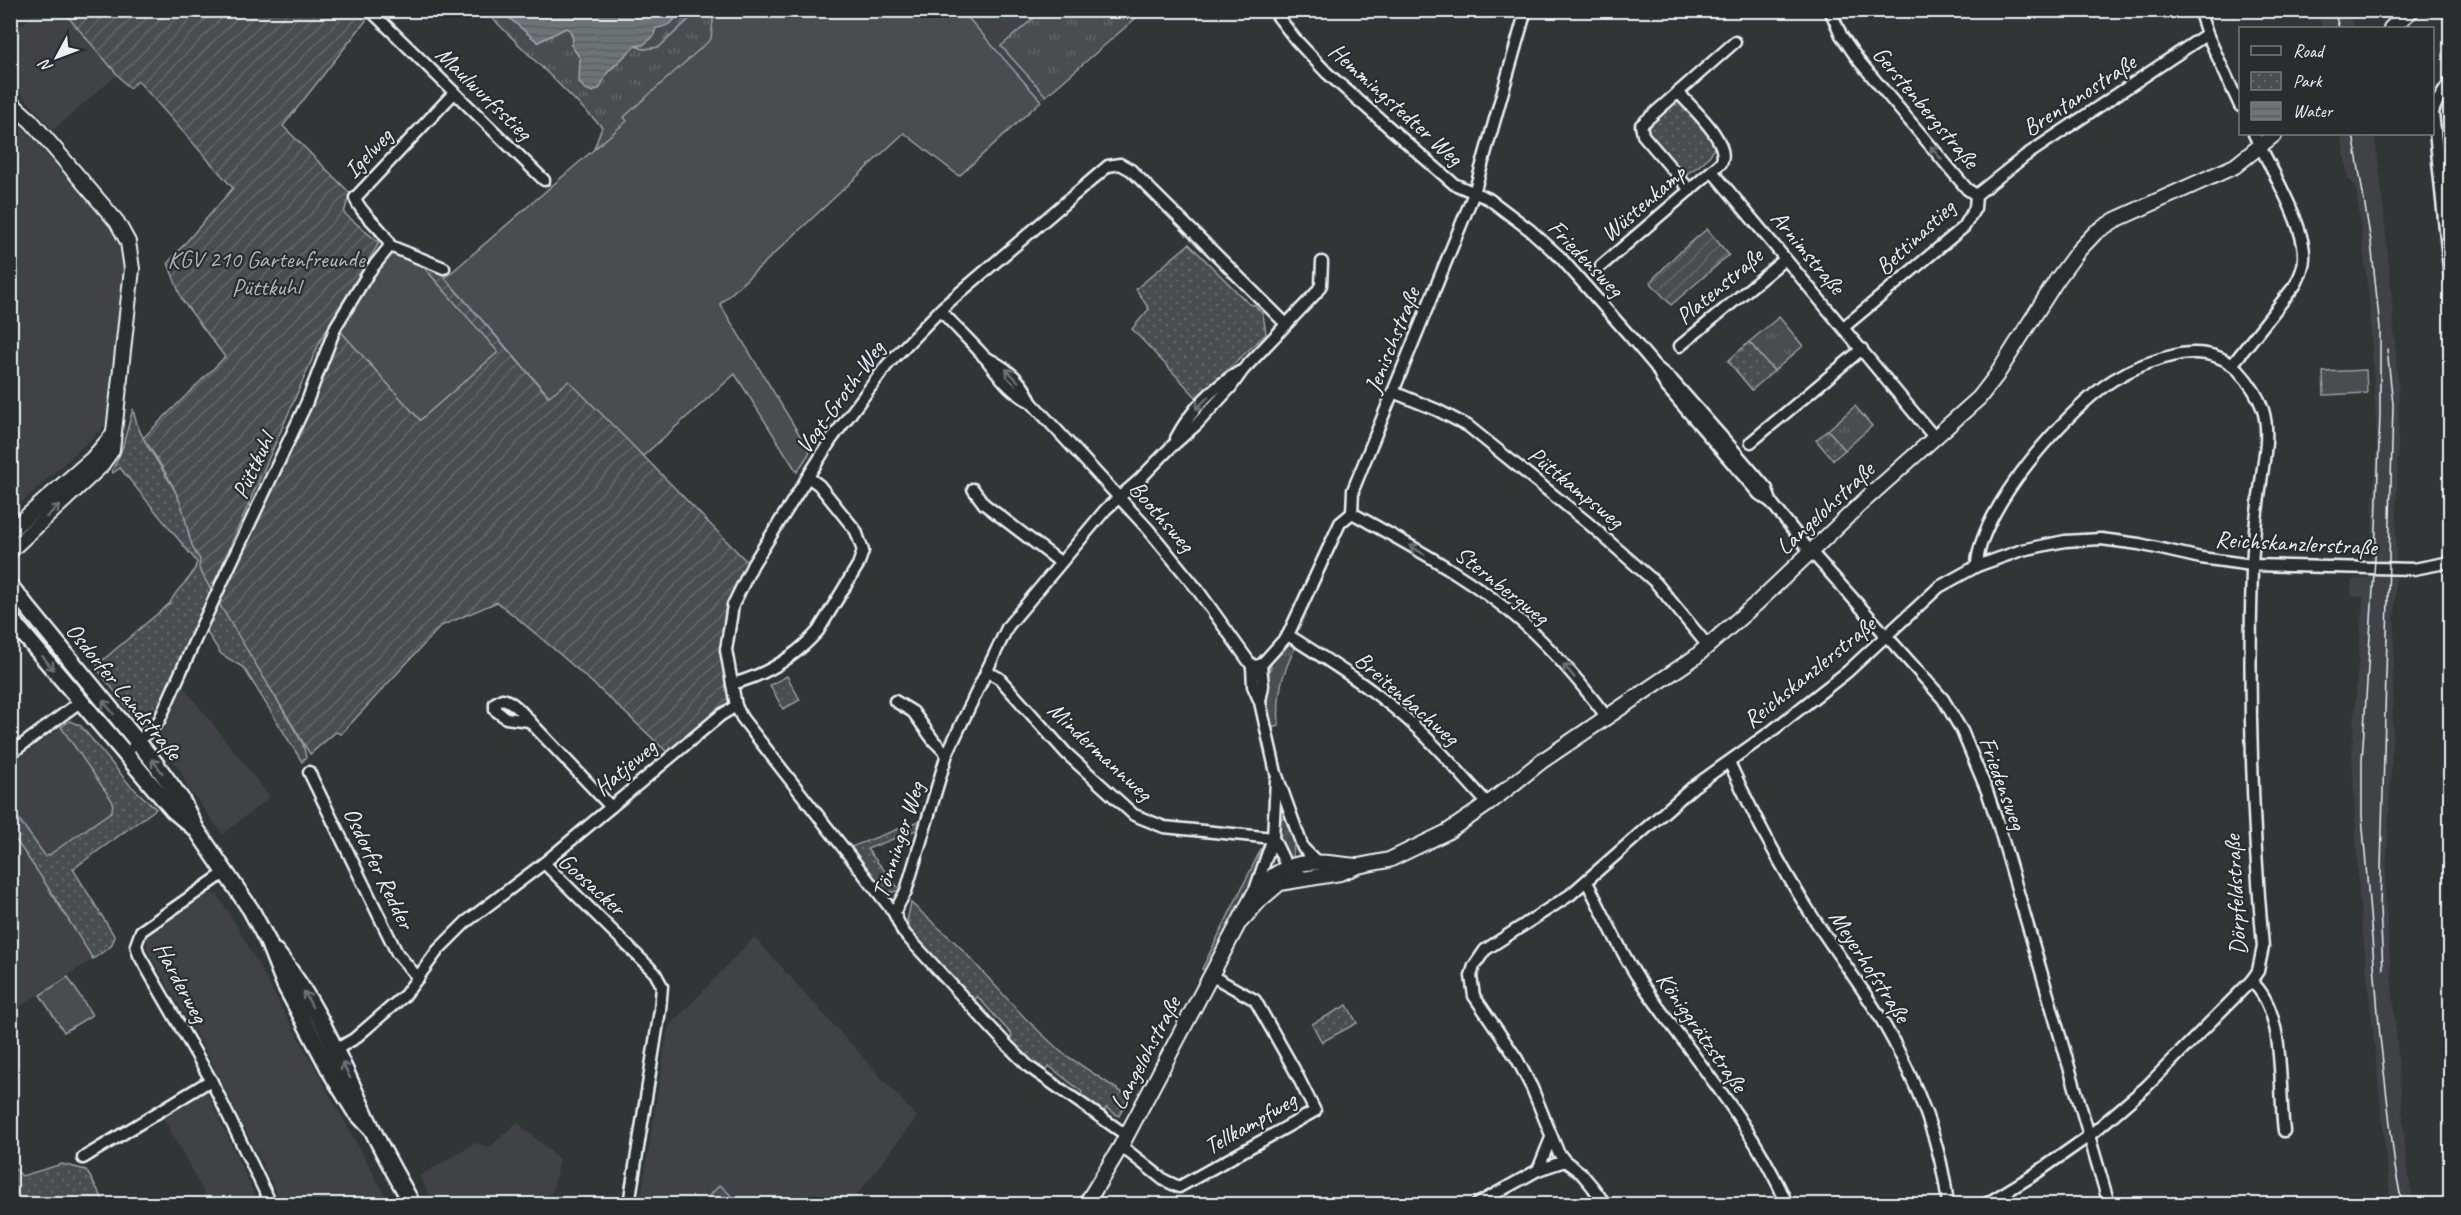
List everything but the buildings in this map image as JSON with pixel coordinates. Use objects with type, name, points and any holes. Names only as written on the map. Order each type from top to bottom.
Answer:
[{"type":"main road","name":"Osdorfer Landstraße","points":[[10,586],[181,799],[196,829],[226,872],[268,942],[289,968],[329,1053],[364,1108],[372,1129],[412,1204]]},
{"type":"main road","name":"Osdorfer Landstraße","points":[[10,618],[173,810],[196,829]]},
{"type":"street","name":"Maulwurfsstieg","points":[[370,10],[544,180]]},
{"type":"street","name":"Hemmingstedter Weg","points":[[1273,10],[1309,55],[1342,87],[1454,184],[1474,193]]},
{"type":"street","name":"Jenischstraße","points":[[1352,513],[1353,490],[1474,193],[1526,10]]},
{"type":"street","name":"Gerstenbergstraße","points":[[1830,10],[1841,35],[1859,61],[1959,180],[1976,195]]},
{"type":"street","points":[[2199,10],[2207,34],[2239,102]]},
{"type":"street","points":[[2392,27],[2412,10]]},
{"type":"street","name":"Brentanostraße","points":[[1976,195],[2025,156],[2207,34]]},
{"type":"street","points":[[1690,190],[1641,130],[1644,121],[1735,42]]},
{"type":"street","points":[[2434,110],[2451,82]]},
{"type":"street","points":[[1678,92],[1721,142],[1724,158],[1712,171]]},
{"type":"street","name":"Igelweg","points":[[390,246],[386,234],[358,206],[355,198],[454,93]]},
{"type":"street","points":[[10,102],[31,121],[117,222],[128,242],[132,261],[112,450],[104,462],[10,552]]},
{"type":"street","points":[[2434,121],[2451,278]]},
{"type":"street","name":"Langelohstraße","points":[[1241,921],[1260,900],[1280,884],[1341,873],[1358,866],[1389,860],[1453,828],[1488,804],[1542,761],[1708,646],[1969,409],[1989,387],[2056,281],[2078,251],[2096,232],[2115,220],[2235,166],[2257,140],[2272,135]]},
{"type":"street","points":[[1977,566],[1980,542],[2016,480],[2049,438],[2093,394],[2117,377],[2139,366],[2174,356],[2201,352],[2232,364],[2295,284],[2304,265],[2303,242],[2257,140]]},
{"type":"street","name":"Vogt-Groth-Weg","points":[[894,913],[754,735],[736,706],[726,650],[733,605],[753,564],[837,431],[873,381],[940,310],[1104,169],[1114,164],[1131,170],[1287,324]]},
{"type":"street","name":"Wüstenkamp","points":[[1602,266],[1712,171]]},
{"type":"street","name":"Arnimstraße","points":[[1712,171],[1935,438]]},
{"type":"street","name":"Friedensweg","points":[[1474,193],[1483,195],[1502,208],[1560,257],[1767,489],[1771,502],[1810,552],[1943,699],[1962,731],[1979,770],[1999,827],[2109,1204]]},
{"type":"street","name":"Bettinastieg","points":[[1844,327],[1964,227],[1975,208],[1976,195]]},
{"type":"street","points":[[390,246],[444,268]]},
{"type":"street","name":"Püttkuhl","points":[[126,754],[151,731],[162,715],[306,404],[336,326],[369,272],[390,246]]},
{"type":"street","name":"Platenstraße","points":[[1680,346],[1785,258]]},
{"type":"street","name":"Tönninger Weg","points":[[1123,1140],[1013,1052],[903,932],[894,913],[906,891],[947,754],[1008,626],[1106,509],[1197,424],[1321,285],[1322,262]]},
{"type":"street","name":"Boothsweg","points":[[940,310],[984,356],[1013,374],[1028,393],[1031,402],[1119,497],[1183,572],[1257,665]]},
{"type":"street","points":[[1751,442],[1862,349]]},
{"type":"street","name":"Dörpfeldstraße","points":[[1986,1204],[2032,1176],[2089,1136],[2146,1087],[2251,981],[2258,971],[2263,948],[2252,800],[2252,565],[2266,426],[2257,394],[2232,364]]},
{"type":"street","name":"Püttkampsweg","points":[[1393,392],[1468,426],[1588,523],[1656,584],[1708,646]]},
{"type":"street","points":[[10,531],[92,459],[114,434]]},
{"type":"street","points":[[732,684],[764,674],[811,639],[862,558],[862,544],[856,531],[819,485],[808,477]]},
{"type":"street","points":[[973,489],[984,504],[1060,562]]},
{"type":"street","points":[[1317,862],[1307,854],[1300,842],[1276,773],[1260,702],[1253,686],[1257,665],[1288,635],[1340,523],[1352,513]]},
{"type":"street","name":"Sternbergweg","points":[[1352,513],[1443,565],[1521,622],[1554,653],[1606,716]]},
{"type":"street","name":"Reichskanzlerstraße","points":[[1605,1204],[1581,1173],[1565,1161],[1551,1138],[1532,1088],[1517,1059],[1474,996],[1471,976],[1474,966],[1485,950],[1533,921],[1587,882],[1681,796],[1812,700],[1888,636],[1939,588],[1977,566],[2022,550],[2065,541],[2101,539],[2128,542],[2200,558],[2252,565],[2414,569],[2451,562]]},
{"type":"street","name":"Breitenbachweg","points":[[1288,635],[1334,663],[1408,721],[1488,804]]},
{"type":"street","name":"Mindermannweg","points":[[986,671],[999,678],[1066,753],[1134,815],[1164,827],[1273,838]]},
{"type":"street","points":[[10,754],[81,701]]},
{"type":"street","points":[[895,701],[913,712],[934,741],[947,754]]},
{"type":"street","name":"Hatjeweg","points":[[544,863],[721,714],[736,706]]},
{"type":"street","points":[[529,721],[611,807]]},
{"type":"street","name":"Meyerhofstraße","points":[[1729,762],[1769,844],[1874,1007],[1901,1055],[1940,1156],[1948,1204]]},
{"type":"street","name":"Osdorfer Redder","points":[[309,772],[397,953],[418,978]]},
{"type":"street","points":[[1254,894],[1273,838],[1276,773]]},
{"type":"street","points":[[1273,838],[1279,855],[1305,878]]},
{"type":"street","points":[[1280,884],[1291,866],[1300,842]]},
{"type":"street","name":"Langelohstraße","points":[[1086,1204],[1212,976],[1254,894],[1268,879],[1291,866],[1317,862],[1358,866]]},
{"type":"street","name":"Goosacker","points":[[329,1053],[354,1039],[405,995],[438,950],[466,922],[544,863],[655,973],[662,986],[629,1204]]},
{"type":"street","name":"Harderweg","points":[[226,872],[141,931],[136,945],[139,955],[211,1080],[271,1204]]},
{"type":"street","name":"Königgrätzstraße","points":[[1587,882],[1611,932],[1635,973],[1758,1149],[1787,1204]]},
{"type":"street","name":"Tellkampfweg","points":[[1123,1140],[1164,1180],[1179,1187],[1315,1111],[1255,1000],[1212,976]]},
{"type":"street","points":[[2251,981],[2261,990],[2271,1014],[2279,1059],[2280,1104],[2284,1131]]},
{"type":"street","points":[[83,1158],[211,1080]]},
{"type":"street","points":[[1538,1170],[1551,1138]]},
{"type":"street","points":[[1477,1204],[1538,1170],[1565,1161]]},
{"type":"shaded area","points":[[38,11],[63,11],[118,74],[53,130],[11,82],[10,34]]},
{"type":"shaded area","points":[[962,11],[1144,11],[1041,101]]},
{"type":"shaded area","points":[[2317,11],[2349,11],[2354,27],[2322,27]]},
{"type":"shaded area","points":[[10,113],[114,231],[121,245],[125,268],[110,414],[107,421],[102,429],[11,512]]},
{"type":"shaded area","points":[[2341,135],[2374,135],[2390,277],[2399,396],[2392,749],[2385,896],[2407,1168],[2414,1204],[2391,1204],[2359,897],[2352,750],[2363,597],[2351,596],[2352,580],[2370,577],[2377,438],[2369,299],[2356,186],[2348,179]]},
{"type":"shaded area","points":[[180,682],[270,797],[223,834],[187,787],[181,771],[160,742],[159,728]]},
{"type":"shaded area","points":[[61,727],[113,802],[112,811],[46,857],[11,808],[10,764]]},
{"type":"shaded area","points":[[10,833],[42,878],[93,959],[11,1013]]},
{"type":"shaded area","points":[[209,894],[217,894],[237,926],[390,1204],[282,1204],[208,1055],[148,952],[146,935]]},
{"type":"shaded area","points":[[754,937],[917,1117],[850,1204],[650,1204],[641,1196],[668,1028]]},
{"type":"shaded area","points":[[205,1088],[259,1204],[210,1204],[162,1115]]},
{"type":"shaded area","points":[[517,1122],[559,1159],[553,1191],[543,1202],[545,1204],[434,1204],[419,1176],[476,1143],[490,1147]]},
{"type":"green space","name":"KGV 210 Gartenfreunde Püttkuhl","points":[[370,10],[372,13],[283,126],[350,193],[344,213],[379,243],[321,339],[211,590],[199,568],[200,559],[190,539],[183,509],[176,493],[143,438],[225,357],[182,300],[168,263],[233,188],[138,81],[129,88],[63,11]]},
{"type":"green space","points":[[494,11],[501,11],[538,42],[566,28],[570,30],[573,39],[571,45],[580,58],[593,92],[600,88],[603,77],[635,46],[644,49],[659,47],[698,11],[714,11],[712,39],[625,117],[628,121],[594,149],[602,127],[490,16]]},
{"type":"green space","points":[[678,11],[698,11],[659,47],[644,49],[635,46],[640,46],[656,28],[670,23]]},
{"type":"green space","points":[[714,11],[962,11],[1041,101],[959,176],[904,133],[720,304],[810,452],[797,472],[735,374],[643,456],[569,381],[549,396],[445,278],[627,121],[624,117],[711,39]]},
{"type":"green space","points":[[1042,11],[1144,11],[1046,96],[1001,46]]},
{"type":"green space","points":[[1676,101],[1682,103],[1714,140],[1710,155],[1686,174],[1683,174],[1646,133],[1646,127]]},
{"type":"green space","points":[[1707,229],[1729,255],[1671,305],[1650,282],[1676,255]]},
{"type":"green space","points":[[1189,244],[1249,304],[1255,305],[1263,314],[1266,334],[1197,398],[1132,329],[1149,309],[1136,289]]},
{"type":"green space","points":[[390,246],[421,260],[421,264],[498,352],[420,420],[336,326]]},
{"type":"green space","points":[[421,260],[444,268],[450,274],[445,278],[548,396],[569,380],[752,567],[727,639],[736,706],[671,756],[586,677],[497,602],[441,626],[341,734],[336,732],[310,754],[215,597],[336,326],[420,420],[497,353],[421,264]]},
{"type":"green space","points":[[1779,317],[1803,346],[1774,371],[1749,342]]},
{"type":"green space","points":[[1749,342],[1774,371],[1752,390],[1728,361]]},
{"type":"green space","points":[[2366,370],[2367,393],[2324,395],[2323,372]]},
{"type":"green space","points":[[1855,406],[1872,426],[1845,450],[1828,430]]},
{"type":"green space","points":[[133,409],[147,445],[183,508],[190,538],[200,559],[200,568],[303,744],[306,757],[302,762],[244,668],[221,654],[199,620],[152,721],[146,723],[136,719],[98,670],[97,665],[170,603],[192,574],[197,562],[120,468],[113,473],[112,471],[121,452]]},
{"type":"green space","points":[[1828,430],[1845,450],[1833,460],[1816,440]]},
{"type":"green space","points":[[1291,644],[1296,646],[1281,685],[1279,726],[1271,728],[1267,707],[1270,668],[1274,657],[1281,649]]},
{"type":"green space","points":[[787,676],[800,700],[783,709],[770,685]]},
{"type":"green space","points":[[70,721],[81,726],[129,784],[156,809],[73,869],[115,937],[111,946],[93,959],[11,833],[11,808],[46,857],[112,811],[113,802],[61,727]]},
{"type":"green space","points":[[1288,818],[1294,841],[1293,859],[1290,862],[1278,844],[1280,819]]},
{"type":"green space","points":[[922,820],[919,829],[867,849],[900,890],[889,893],[885,891],[851,847]]},
{"type":"green space","points":[[1261,849],[1261,859],[1250,891],[1208,972],[1202,969]]},
{"type":"green space","points":[[911,903],[957,944],[1025,1018],[1061,1052],[1129,1097],[1119,1116],[1106,1108],[1103,1114],[1079,1099],[1082,1092],[1049,1066],[1044,1074],[1009,1042],[1012,1035],[977,996],[973,1004],[914,939],[907,921]]},
{"type":"green space","points":[[68,977],[92,1015],[64,1032],[40,995]]},
{"type":"green space","points":[[1347,1005],[1357,1023],[1322,1042],[1312,1024]]},
{"type":"green space","points":[[10,1164],[22,1176],[62,1164],[86,1170],[106,1204],[11,1204]]},
{"type":"green space","points":[[720,1185],[740,1204],[701,1204]]},
{"type":"water","points":[[501,11],[678,11],[670,23],[656,28],[653,37],[643,45],[635,46],[607,73],[600,88],[593,92],[585,89],[579,82],[580,58],[571,45],[573,39],[570,30],[566,28],[538,42]]},
{"type":"tram line","points":[[2334,10],[2339,27]]},
{"type":"tram line","points":[[2353,135],[2371,242],[2380,328],[2380,414],[2375,558],[2362,760],[2362,816],[2380,1037],[2395,1167],[2402,1204]]},
{"type":"tram line","points":[[2383,969],[2380,908],[2393,404],[2387,349]]}]
